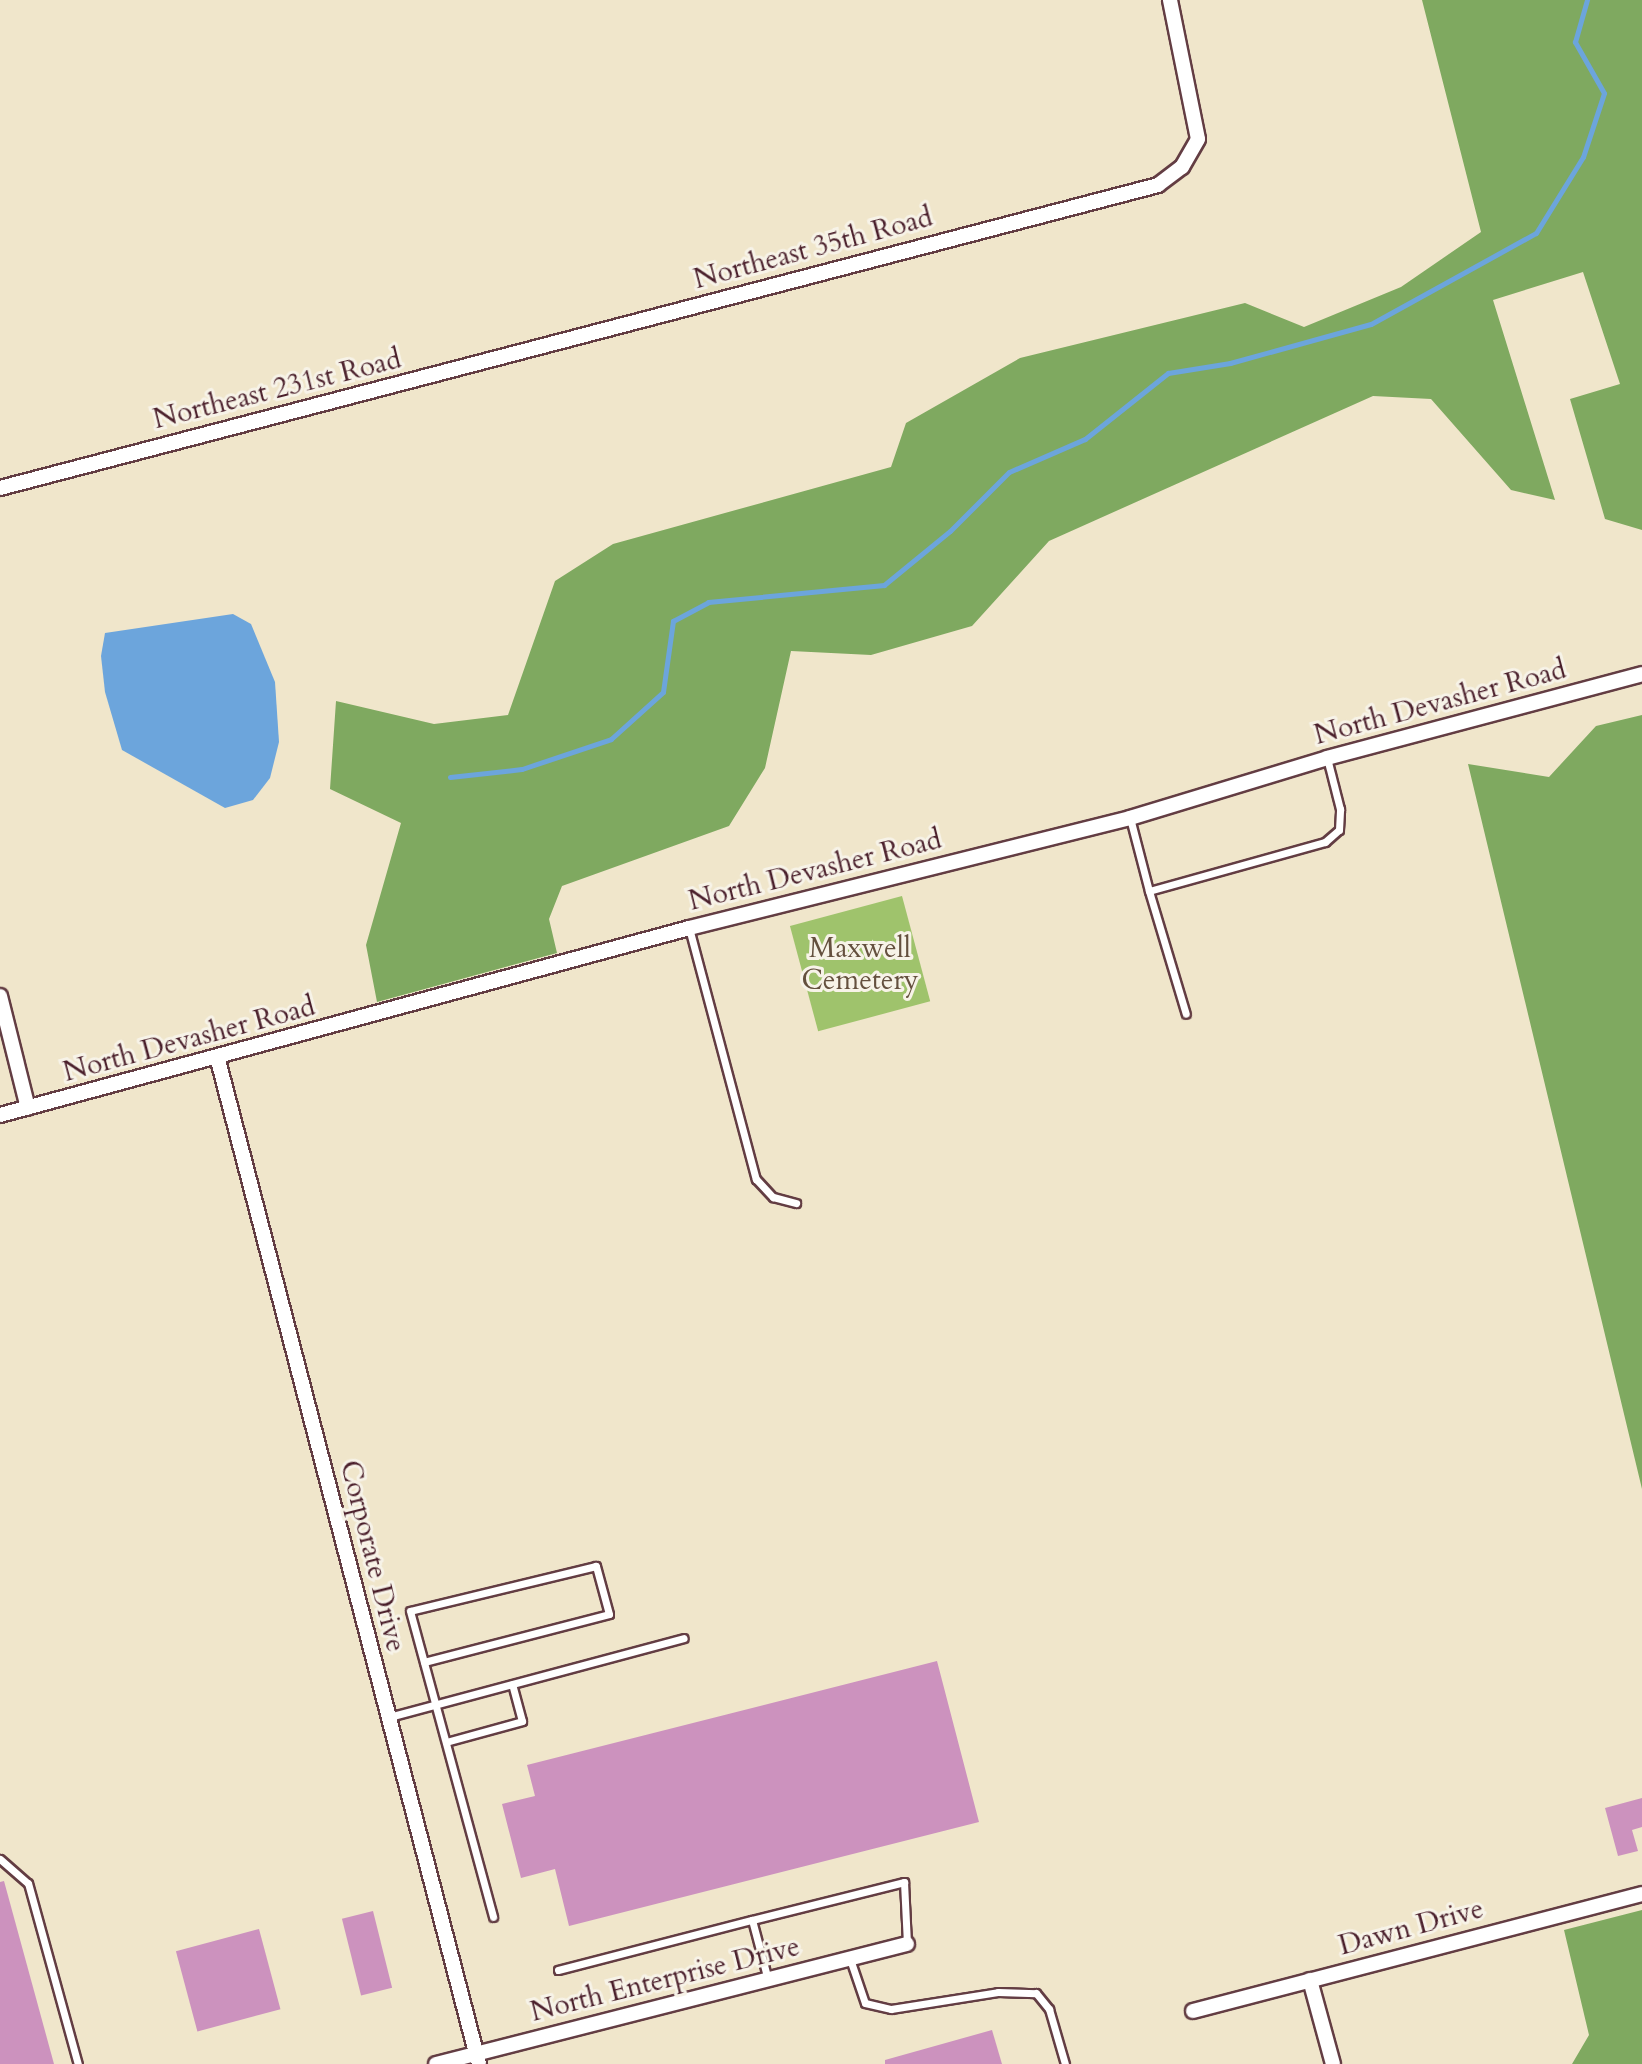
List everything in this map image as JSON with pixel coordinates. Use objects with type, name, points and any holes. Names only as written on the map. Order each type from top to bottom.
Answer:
[{"type":"street","name":"Northeast 35th Road","points":[[567,340],[1158,185],[1182,167],[1198,139],[1170,0]]},
{"type":"street","name":"Northeast 231st Road","points":[[0,488],[567,340]]},
{"type":"street","name":"North Devasher Road","points":[[0,1115],[218,1060],[689,928],[1130,818],[1327,758],[1642,674]]},
{"type":"street","points":[[0,996],[28,1108]]},
{"type":"street","name":"Corporate Drive","points":[[218,1060],[478,2059]]},
{"type":"street","name":"Dawn Drive","points":[[1193,2011],[1642,1894]]},
{"type":"street","name":"North Enterprise Drive","points":[[436,2064],[478,2059],[907,1944]]},
{"type":"street","points":[[1310,1980],[1333,2064]]},
{"type":"lane","points":[[1149,891],[1325,842],[1339,830],[1340,809],[1327,758]]},
{"type":"lane","points":[[1130,818],[1186,1014]]},
{"type":"lane","points":[[689,928],[756,1179],[773,1197],[796,1203]]},
{"type":"lane","points":[[424,1662],[609,1614],[596,1566],[410,1611],[493,1917]]},
{"type":"lane","points":[[388,1717],[684,1638]]},
{"type":"lane","points":[[446,1742],[522,1721],[512,1684]]},
{"type":"lane","points":[[0,1859],[28,1883],[78,2064]]},
{"type":"lane","points":[[558,1970],[904,1882],[907,1944]]},
{"type":"lane","points":[[752,1920],[768,1980]]},
{"type":"lane","points":[[850,1959],[865,2003],[891,2009],[998,1992],[1036,1993],[1049,2009],[1065,2064]]},
{"type":"green space","points":[[1422,0],[1642,0],[1642,530],[1605,519],[1570,399],[1620,384],[1583,272],[1493,300],[1555,500],[1511,490],[1431,399],[1373,396],[1049,541],[972,626],[871,655],[791,651],[765,768],[729,826],[562,886],[549,919],[557,953],[377,1002],[366,945],[401,823],[330,789],[336,701],[434,724],[508,715],[555,581],[613,544],[891,467],[906,423],[1020,358],[1245,303],[1304,327],[1401,287],[1481,232]]},
{"type":"green space","points":[[1642,715],[1642,1489],[1468,764],[1549,777],[1596,726]]},
{"type":"green space","name":"Maxwell Cemetery","points":[[902,896],[930,1001],[818,1031],[790,926]]},
{"type":"green space","points":[[1642,1910],[1642,2064],[1572,2064],[1589,2035],[1564,1930]]},
{"type":"water","points":[[233,614],[251,624],[275,682],[279,742],[270,778],[253,800],[225,808],[122,750],[105,692],[101,656],[105,633]]},
{"type":"building","points":[[937,1661],[979,1822],[569,1926],[555,1869],[521,1878],[502,1804],[535,1796],[527,1765]]},
{"type":"building","points":[[1642,1798],[1642,1827],[1632,1830],[1638,1851],[1618,1856],[1605,1808]]},
{"type":"building","points":[[4,1881],[54,2064],[0,2064],[0,1882]]},
{"type":"building","points":[[373,1911],[392,1988],[361,1995],[342,1919]]},
{"type":"building","points":[[259,1929],[280,2009],[197,2031],[176,1951]]},
{"type":"building","points":[[992,2030],[1002,2064],[885,2064],[885,2060]]},
{"type":"waterway","points":[[450,777],[522,769],[611,739],[663,692],[673,621],[708,602],[884,585],[950,531],[1009,472],[1085,439],[1168,373],[1230,363],[1371,324],[1536,233],[1583,157],[1604,93],[1575,42],[1587,0]]}]
